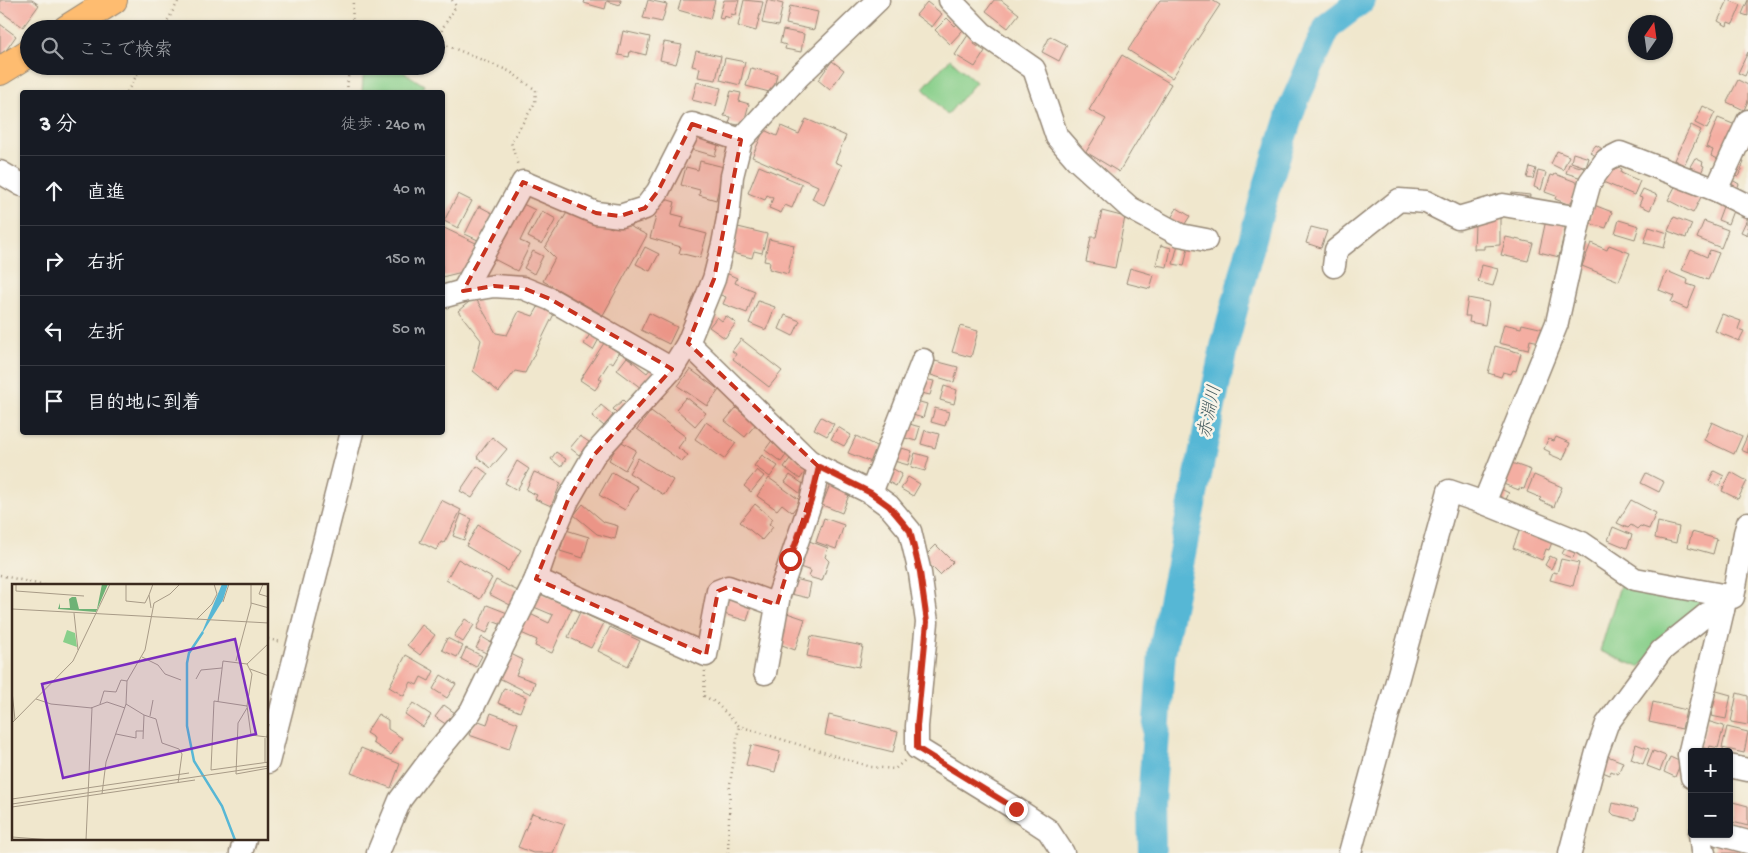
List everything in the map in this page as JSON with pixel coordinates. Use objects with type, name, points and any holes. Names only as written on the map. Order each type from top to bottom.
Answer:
[{"type":"main road","points":[[81,20],[113,0]]},
{"type":"main road","points":[[0,71],[20,59]]},
{"type":"street","points":[[378,853],[400,800],[471,711],[536,579],[546,550],[568,500],[594,455],[672,369],[688,343],[714,278],[725,236],[732,176],[741,140],[798,77],[878,0]]},
{"type":"street","points":[[950,0],[982,33],[1034,69],[1056,137],[1077,160],[1130,208],[1180,235],[1206,240]]},
{"type":"street","points":[[1716,190],[1748,121]]},
{"type":"street","points":[[453,294],[523,182],[596,213],[620,216],[645,208],[658,191],[692,124],[741,140]]},
{"type":"street","points":[[1484,503],[1556,323],[1590,182],[1606,160],[1620,153],[1716,190],[1748,206]]},
{"type":"street","points":[[0,172],[20,184]]},
{"type":"street","points":[[1334,266],[1336,250],[1399,200],[1426,202],[1458,218],[1503,205],[1580,218]]},
{"type":"street","points":[[453,294],[494,286],[523,288],[550,298],[672,369]]},
{"type":"street","points":[[688,343],[808,460],[871,493],[889,506],[910,531],[920,572],[927,622],[917,726],[917,748],[1048,830],[1063,853]]},
{"type":"street","points":[[871,493],[923,360]]},
{"type":"street","points":[[269,758],[351,435]]},
{"type":"street","points":[[765,673],[777,605],[790,559],[811,501],[819,467]]},
{"type":"street","points":[[1350,853],[1449,491],[1484,503],[1582,543],[1636,579],[1724,603]]},
{"type":"street","points":[[1570,853],[1596,752],[1607,724],[1661,651],[1707,614],[1733,597],[1748,523]]},
{"type":"street","points":[[536,579],[706,655],[718,590],[728,587],[777,605]]},
{"type":"street","points":[[1694,748],[1724,603]]},
{"type":"street","points":[[1733,767],[1748,770]]},
{"type":"street","points":[[1700,838],[1704,853]]},
{"type":"street","points":[[1733,838],[1748,842]]},
{"type":"street","points":[[241,853],[245,840]]},
{"type":"path","points":[[168,20],[179,0]]},
{"type":"path","points":[[352,20],[353,0]]},
{"type":"path","points":[[445,25],[456,6],[452,0]]},
{"type":"path","points":[[445,45],[509,71],[536,90],[535,103],[511,142],[523,182]]},
{"type":"path","points":[[128,90],[137,75]]},
{"type":"path","points":[[348,90],[349,75]]},
{"type":"path","points":[[0,575],[37,584]]},
{"type":"path","points":[[706,655],[704,696],[715,702],[739,726],[871,767],[895,769],[917,748]]},
{"type":"path","points":[[728,853],[730,784],[739,726]]},
{"type":"highlighted area","points":[[692,124],[741,140],[714,279],[688,343],[819,467],[777,605],[728,587],[718,591],[706,655],[536,579],[568,500],[594,455],[672,369],[550,299],[523,288],[494,286],[463,291],[523,182],[596,213],[620,216],[645,208],[658,191]]},
{"type":"green space","points":[[950,59],[976,82],[947,115],[923,88]]},
{"type":"green space","points":[[363,75],[408,75],[424,85],[422,90],[362,90]]},
{"type":"green space","points":[[1622,579],[1726,596],[1639,667],[1600,651]]},
{"type":"building","points":[[0,0],[32,0],[39,5],[28,20],[20,20],[20,25],[0,11]]},
{"type":"building","points":[[585,0],[621,0],[620,5],[607,1],[605,9],[584,3]]},
{"type":"building","points":[[648,0],[667,4],[662,22],[643,18]]},
{"type":"building","points":[[681,0],[715,0],[710,19],[678,10]]},
{"type":"building","points":[[724,0],[739,0],[735,15],[731,14],[730,18],[724,16],[723,19],[719,18]]},
{"type":"building","points":[[744,0],[763,2],[756,31],[738,26]]},
{"type":"building","points":[[767,0],[783,4],[778,26],[762,23]]},
{"type":"building","points":[[994,0],[1001,0],[1019,14],[1008,28],[986,11]]},
{"type":"building","points":[[1160,0],[1212,0],[1220,5],[1172,78],[1128,50]]},
{"type":"building","points":[[1728,0],[1741,5],[1733,24],[1728,22],[1727,26],[1718,21]]},
{"type":"building","points":[[1748,0],[1748,16],[1742,14]]},
{"type":"building","points":[[927,2],[942,14],[932,27],[916,15]]},
{"type":"building","points":[[790,6],[818,12],[814,30],[786,24]]},
{"type":"building","points":[[947,18],[955,26],[957,24],[963,30],[950,44],[935,30]]},
{"type":"building","points":[[0,24],[16,36],[0,59]]},
{"type":"building","points":[[783,30],[804,34],[801,52],[785,49],[786,45],[780,43]]},
{"type":"building","points":[[623,31],[650,37],[646,55],[630,51],[629,57],[618,55]]},
{"type":"building","points":[[968,35],[977,40],[974,44],[985,51],[975,67],[955,55]]},
{"type":"building","points":[[1050,36],[1067,45],[1059,61],[1042,52]]},
{"type":"building","points":[[664,42],[682,45],[676,64],[660,60]]},
{"type":"building","points":[[696,51],[721,56],[716,80],[698,77],[700,68],[692,66]]},
{"type":"building","points":[[1748,52],[1748,69],[1745,76],[1738,73]]},
{"type":"building","points":[[1122,55],[1171,84],[1119,172],[1086,152],[1106,119],[1089,110]]},
{"type":"building","points":[[725,58],[745,62],[740,85],[720,80]]},
{"type":"building","points":[[832,61],[844,70],[830,90],[818,80]]},
{"type":"building","points":[[751,68],[777,74],[773,93],[746,86]]},
{"type":"building","points":[[1738,80],[1748,85],[1748,101],[1744,110],[1727,102]]},
{"type":"building","points":[[697,82],[721,88],[716,106],[692,100]]},
{"type":"building","points":[[731,91],[741,93],[739,101],[749,104],[743,126],[729,123],[731,117],[724,116]]},
{"type":"building","points":[[1703,106],[1715,112],[1707,129],[1695,123]]},
{"type":"building","points":[[1718,118],[1738,126],[1723,161],[1711,156],[1713,150],[1706,147]]},
{"type":"building","points":[[806,119],[846,136],[835,162],[842,165],[824,205],[812,199],[818,186],[752,157],[764,130],[777,136],[781,126],[799,134]]},
{"type":"building","points":[[1691,125],[1701,130],[1684,165],[1674,160]]},
{"type":"building","points":[[692,130],[720,138],[715,156],[687,148]]},
{"type":"building","points":[[1596,145],[1604,150],[1598,158],[1590,152]]},
{"type":"building","points":[[1557,151],[1569,156],[1563,170],[1551,164]]},
{"type":"building","points":[[1573,153],[1589,158],[1586,167],[1571,162]]},
{"type":"building","points":[[1695,158],[1703,162],[1702,165],[1704,166],[1700,176],[1688,170]]},
{"type":"building","points":[[1736,158],[1744,162],[1738,177],[1730,174]]},
{"type":"building","points":[[700,161],[724,167],[716,200],[699,195],[700,190],[681,185],[686,167],[698,170]]},
{"type":"building","points":[[1569,164],[1585,168],[1582,178],[1566,173]]},
{"type":"building","points":[[1610,164],[1622,169],[1621,173],[1640,181],[1634,195],[1603,182]]},
{"type":"building","points":[[759,166],[802,184],[792,208],[785,205],[781,213],[769,208],[773,198],[767,195],[765,200],[748,193]]},
{"type":"building","points":[[1530,167],[1536,169],[1533,179],[1527,178]]},
{"type":"building","points":[[1538,171],[1546,173],[1541,190],[1534,187]]},
{"type":"building","points":[[1555,174],[1579,183],[1570,205],[1555,199],[1556,196],[1545,192],[1551,175],[1554,176]]},
{"type":"building","points":[[1729,178],[1739,184],[1736,192],[1725,188]]},
{"type":"building","points":[[1678,181],[1703,193],[1693,213],[1668,200]]},
{"type":"building","points":[[1643,189],[1657,195],[1650,210],[1639,205],[1642,198],[1639,197]]},
{"type":"building","points":[[1512,193],[1530,195],[1529,202],[1511,200]]},
{"type":"building","points":[[458,194],[472,201],[458,228],[445,222]]},
{"type":"building","points":[[655,196],[675,202],[672,214],[684,217],[681,227],[707,234],[700,258],[679,253],[681,247],[650,238],[656,217],[650,215]]},
{"type":"building","points":[[519,202],[535,210],[520,241],[530,245],[517,271],[492,258]]},
{"type":"building","points":[[1724,204],[1734,208],[1728,224],[1718,220]]},
{"type":"building","points":[[1594,205],[1612,212],[1606,228],[1588,223]]},
{"type":"building","points":[[479,206],[494,214],[480,241],[465,234]]},
{"type":"building","points":[[1177,208],[1190,216],[1183,227],[1170,220]]},
{"type":"building","points":[[542,211],[556,219],[542,244],[528,237]]},
{"type":"building","points":[[568,211],[612,228],[619,221],[647,235],[603,315],[543,281],[555,258],[545,248]]},
{"type":"building","points":[[1102,211],[1125,217],[1115,268],[1086,262],[1091,237],[1096,237]]},
{"type":"building","points":[[1500,214],[1500,245],[1484,246],[1484,249],[1474,249],[1475,224]]},
{"type":"building","points":[[1674,217],[1692,224],[1686,238],[1668,231]]},
{"type":"building","points":[[1748,217],[1748,235],[1741,232]]},
{"type":"building","points":[[1546,220],[1566,224],[1559,257],[1539,252]]},
{"type":"building","points":[[1619,220],[1639,226],[1635,239],[1615,233]]},
{"type":"building","points":[[1704,221],[1728,230],[1721,248],[1697,238]]},
{"type":"building","points":[[738,227],[767,234],[762,253],[754,251],[752,258],[732,253]]},
{"type":"building","points":[[1311,227],[1327,231],[1321,248],[1306,243]]},
{"type":"building","points":[[1649,227],[1668,233],[1664,248],[1644,243]]},
{"type":"building","points":[[445,228],[478,244],[466,271],[445,276]]},
{"type":"building","points":[[1506,237],[1533,243],[1528,261],[1501,255]]},
{"type":"building","points":[[769,239],[794,245],[788,274],[769,269],[770,262],[764,261]]},
{"type":"building","points":[[1591,243],[1607,250],[1609,245],[1630,253],[1619,281],[1582,266]]},
{"type":"building","points":[[1178,244],[1188,247],[1184,266],[1173,264]]},
{"type":"building","points":[[1161,245],[1171,248],[1167,267],[1156,265]]},
{"type":"building","points":[[645,247],[659,254],[650,271],[636,264]]},
{"type":"building","points":[[1691,250],[1707,257],[1710,250],[1719,253],[1708,280],[1682,270]]},
{"type":"building","points":[[533,251],[543,256],[534,274],[524,268]]},
{"type":"building","points":[[1482,265],[1498,269],[1493,286],[1478,282]]},
{"type":"building","points":[[1130,268],[1154,275],[1150,289],[1126,283]]},
{"type":"building","points":[[1667,271],[1688,280],[1687,284],[1696,287],[1687,309],[1671,302],[1674,296],[1659,290]]},
{"type":"building","points":[[726,273],[737,278],[735,283],[755,291],[747,313],[723,304],[726,297],[718,294]]},
{"type":"building","points":[[475,297],[496,333],[507,335],[519,311],[533,316],[540,304],[555,312],[525,373],[515,371],[499,392],[473,371],[481,340],[458,311]]},
{"type":"building","points":[[1468,298],[1489,302],[1485,325],[1469,322],[1470,316],[1465,316]]},
{"type":"building","points":[[758,301],[775,307],[766,330],[749,323]]},
{"type":"building","points":[[649,313],[677,327],[669,344],[641,330]]},
{"type":"building","points":[[1722,314],[1741,321],[1738,329],[1744,331],[1739,341],[1715,331]]},
{"type":"building","points":[[785,315],[800,321],[793,336],[779,329]]},
{"type":"building","points":[[726,316],[736,323],[725,338],[709,327],[717,317],[722,321]]},
{"type":"building","points":[[1504,324],[1521,328],[1522,324],[1544,329],[1540,342],[1530,340],[1528,350],[1499,343]]},
{"type":"building","points":[[960,326],[978,331],[971,357],[952,352]]},
{"type":"building","points":[[590,334],[599,339],[593,350],[584,344]]},
{"type":"building","points":[[741,339],[782,371],[769,387],[733,359],[736,354],[732,351]]},
{"type":"building","points":[[604,343],[619,353],[613,363],[610,361],[599,378],[602,380],[595,390],[580,380]]},
{"type":"building","points":[[1495,346],[1521,353],[1516,371],[1513,370],[1511,374],[1503,372],[1501,377],[1488,373]]},
{"type":"building","points":[[627,357],[647,373],[651,368],[658,373],[645,391],[617,370]]},
{"type":"building","points":[[935,361],[958,367],[954,382],[931,375]]},
{"type":"building","points":[[690,369],[719,390],[707,406],[678,386]]},
{"type":"building","points":[[924,379],[934,381],[930,395],[921,393]]},
{"type":"building","points":[[944,386],[957,390],[954,404],[940,400]]},
{"type":"building","points":[[686,397],[706,413],[695,426],[676,409]]},
{"type":"building","points":[[623,400],[632,409],[622,418],[613,409]]},
{"type":"building","points":[[913,400],[927,404],[923,418],[909,414]]},
{"type":"building","points":[[601,405],[613,415],[604,426],[592,416]]},
{"type":"building","points":[[736,408],[756,424],[745,437],[725,421]]},
{"type":"building","points":[[935,408],[949,412],[945,426],[931,422]]},
{"type":"building","points":[[651,411],[686,437],[678,448],[688,455],[682,462],[637,429]]},
{"type":"building","points":[[821,417],[834,424],[827,436],[814,429]]},
{"type":"building","points":[[706,422],[736,443],[724,459],[695,439]]},
{"type":"building","points":[[1712,422],[1742,436],[1734,454],[1704,440]]},
{"type":"building","points":[[906,423],[920,427],[916,441],[902,437]]},
{"type":"building","points":[[838,427],[851,435],[844,446],[831,439]]},
{"type":"building","points":[[925,430],[939,434],[935,448],[921,444]]},
{"type":"building","points":[[1748,434],[1748,453],[1741,450]]},
{"type":"building","points":[[580,436],[589,442],[579,455],[570,448]]},
{"type":"building","points":[[856,436],[880,448],[874,463],[848,453]]},
{"type":"building","points":[[492,437],[507,449],[491,468],[477,457]]},
{"type":"building","points":[[1556,437],[1570,443],[1563,460],[1549,454],[1550,452],[1544,449],[1548,439],[1554,441]]},
{"type":"building","points":[[773,439],[789,451],[781,462],[765,450]]},
{"type":"building","points":[[620,441],[636,450],[625,470],[609,460]]},
{"type":"building","points":[[898,447],[912,451],[908,465],[894,461]]},
{"type":"building","points":[[556,452],[566,459],[561,467],[551,459]]},
{"type":"building","points":[[915,453],[929,457],[925,471],[911,467]]},
{"type":"building","points":[[762,455],[778,466],[770,477],[754,466]]},
{"type":"building","points":[[792,456],[808,468],[800,479],[784,467]]},
{"type":"building","points":[[638,458],[673,480],[664,495],[629,473]]},
{"type":"building","points":[[517,461],[529,469],[517,490],[505,483]]},
{"type":"building","points":[[1506,461],[1531,470],[1524,489],[1519,488],[1519,490],[1498,482]]},
{"type":"building","points":[[477,466],[488,474],[472,498],[460,491]]},
{"type":"building","points":[[890,467],[902,474],[896,486],[883,479]]},
{"type":"building","points":[[757,470],[764,476],[751,492],[744,486]]},
{"type":"building","points":[[1714,471],[1724,476],[1719,486],[1709,481]]},
{"type":"building","points":[[534,472],[561,483],[551,506],[535,499],[537,495],[526,490]]},
{"type":"building","points":[[612,472],[638,487],[625,510],[599,495]]},
{"type":"building","points":[[1731,472],[1747,481],[1738,499],[1722,491]]},
{"type":"building","points":[[1646,473],[1664,482],[1659,492],[1641,483]]},
{"type":"building","points":[[790,475],[806,486],[801,494],[785,482]]},
{"type":"building","points":[[1534,475],[1562,487],[1554,507],[1539,500],[1541,498],[1527,492]]},
{"type":"building","points":[[908,477],[920,484],[913,496],[901,489]]},
{"type":"building","points":[[769,478],[801,501],[792,512],[782,504],[777,510],[757,496]]},
{"type":"building","points":[[831,482],[851,490],[842,513],[822,505]]},
{"type":"building","points":[[1499,488],[1509,493],[1504,504],[1494,499]]},
{"type":"building","points":[[441,500],[461,510],[444,543],[441,542],[436,550],[420,542]]},
{"type":"building","points":[[1631,500],[1656,513],[1649,529],[1640,526],[1637,529],[1631,525],[1628,528],[1617,523]]},
{"type":"building","points":[[583,504],[604,522],[618,526],[615,539],[597,534],[574,515]]},
{"type":"building","points":[[755,504],[773,519],[769,524],[773,527],[762,540],[740,522]]},
{"type":"building","points":[[461,514],[472,519],[464,540],[453,536]]},
{"type":"building","points":[[824,518],[844,525],[836,549],[816,542]]},
{"type":"building","points":[[1658,522],[1679,527],[1676,543],[1655,538]]},
{"type":"building","points":[[478,525],[521,550],[508,571],[466,546]]},
{"type":"building","points":[[1613,527],[1632,535],[1627,548],[1608,540]]},
{"type":"building","points":[[1520,529],[1552,542],[1549,550],[1546,549],[1542,560],[1513,548]]},
{"type":"building","points":[[566,530],[589,537],[583,558],[560,551]]},
{"type":"building","points":[[1692,532],[1717,539],[1713,554],[1688,547]]},
{"type":"building","points":[[801,538],[828,548],[825,557],[829,561],[822,581],[809,577],[811,571],[791,564]]},
{"type":"building","points":[[1567,544],[1577,548],[1573,558],[1562,554]]},
{"type":"building","points":[[936,545],[953,562],[940,575],[923,558]]},
{"type":"building","points":[[1550,556],[1556,559],[1551,569],[1545,565]]},
{"type":"building","points":[[458,559],[492,578],[480,599],[446,580]]},
{"type":"building","points":[[1561,559],[1579,563],[1573,586],[1550,580],[1553,572],[1557,573]]},
{"type":"building","points":[[791,578],[811,583],[808,598],[787,593]]},
{"type":"building","points":[[496,580],[520,592],[512,606],[489,594]]},
{"type":"building","points":[[540,593],[572,608],[552,653],[535,646],[537,640],[519,632],[528,613],[549,623],[553,615],[534,607]]},
{"type":"building","points":[[728,597],[752,603],[747,621],[724,614]]},
{"type":"building","points":[[487,605],[510,614],[505,626],[492,621],[487,633],[477,629]]},
{"type":"building","points":[[580,612],[604,623],[591,648],[568,637]]},
{"type":"building","points":[[787,613],[805,619],[795,650],[777,643]]},
{"type":"building","points":[[465,619],[474,625],[463,642],[454,636]]},
{"type":"building","points":[[422,625],[435,635],[420,655],[407,645]]},
{"type":"building","points":[[610,627],[640,641],[628,666],[598,651]]},
{"type":"building","points":[[811,636],[863,646],[859,667],[807,656]]},
{"type":"building","points":[[482,637],[492,643],[486,653],[476,648]]},
{"type":"building","points":[[447,638],[463,646],[457,657],[442,650]]},
{"type":"building","points":[[466,648],[482,656],[476,667],[461,659]]},
{"type":"building","points":[[509,653],[523,660],[516,675],[535,682],[531,694],[497,677]]},
{"type":"building","points":[[406,655],[434,671],[429,681],[421,677],[417,685],[411,682],[404,696],[389,687]]},
{"type":"building","points":[[441,675],[456,684],[447,698],[433,689]]},
{"type":"building","points":[[504,688],[526,697],[520,712],[498,703]]},
{"type":"building","points":[[1713,690],[1731,695],[1726,719],[1711,716],[1715,701],[1710,700]]},
{"type":"building","points":[[1737,693],[1748,696],[1748,725],[1731,722]]},
{"type":"building","points":[[1653,702],[1686,710],[1682,729],[1649,722]]},
{"type":"building","points":[[413,703],[431,715],[423,727],[405,714]]},
{"type":"building","points":[[444,705],[455,713],[447,725],[435,717]]},
{"type":"building","points":[[491,713],[518,723],[509,749],[469,735],[476,720],[487,724]]},
{"type":"building","points":[[378,714],[388,720],[388,729],[402,738],[391,755],[373,743],[374,738],[366,733]]},
{"type":"building","points":[[829,715],[898,732],[893,752],[825,735]]},
{"type":"building","points":[[1707,721],[1724,726],[1718,748],[1710,746],[1709,748],[1700,747]]},
{"type":"building","points":[[1727,727],[1748,732],[1744,753],[1733,750],[1733,748],[1722,748]]},
{"type":"building","points":[[1636,744],[1649,749],[1643,764],[1631,759]]},
{"type":"building","points":[[751,745],[780,752],[775,772],[746,765]]},
{"type":"building","points":[[361,748],[400,764],[391,788],[351,773]]},
{"type":"building","points":[[1653,751],[1666,756],[1660,771],[1647,766]]},
{"type":"building","points":[[1602,754],[1623,762],[1618,774],[1611,771],[1610,775],[1600,771]]},
{"type":"building","points":[[1670,757],[1681,762],[1675,777],[1664,772]]},
{"type":"building","points":[[1733,802],[1748,806],[1748,826],[1733,822]]},
{"type":"building","points":[[1613,803],[1638,809],[1635,820],[1614,815],[1611,812]]},
{"type":"building","points":[[532,813],[565,824],[553,853],[533,853],[518,847]]},
{"type":"building","points":[[1716,841],[1740,848],[1739,853],[1714,853]]},
{"type":"waterway","name":"赤淵川","points":[[1152,853],[1151,803],[1162,652],[1224,347],[1266,189],[1293,105],[1328,26],[1362,0]]},
{"type":"route","points":[[790,559],[811,501],[819,467],[871,493],[889,506],[910,531],[920,572],[927,622],[917,726],[917,748],[1016,809]]}]
